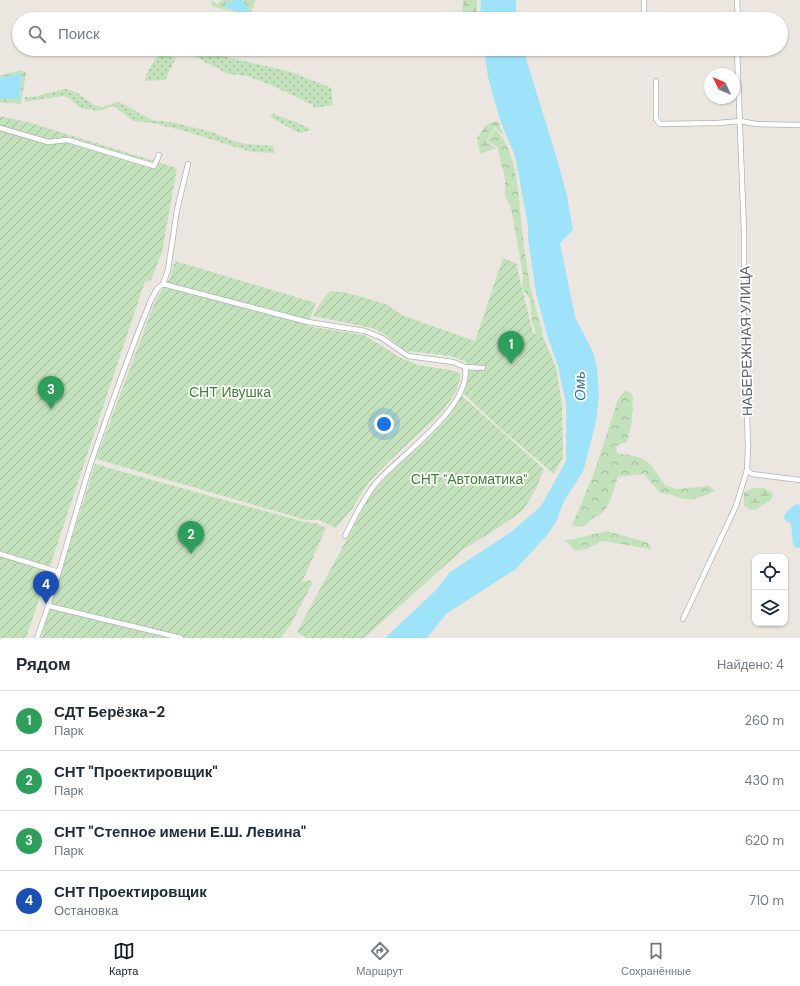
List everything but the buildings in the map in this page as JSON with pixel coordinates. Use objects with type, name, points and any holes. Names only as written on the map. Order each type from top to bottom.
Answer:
[{"type":"street","points":[[644,0],[644,12]]},
{"type":"street","points":[[737,0],[738,12]]},
{"type":"street","name":"НАБЕРЕЖНАЯ УЛИЦА","points":[[683,619],[736,506],[747,470],[748,447],[744,233],[737,56]]},
{"type":"street","points":[[656,81],[656,119],[660,124],[740,121],[756,124],[800,125]]},
{"type":"street","points":[[0,128],[48,142],[68,140],[154,166],[159,155]]},
{"type":"street","points":[[37,638],[49,606],[92,461],[149,305],[157,289],[163,284],[168,270],[177,210],[188,164]]},
{"type":"street","points":[[163,284],[308,322],[365,331],[382,338],[408,356],[453,362],[465,367],[483,368]]},
{"type":"street","points":[[345,536],[367,495],[376,483],[390,468],[418,445],[441,420],[460,393],[466,374],[465,367]]},
{"type":"street","points":[[747,470],[757,475],[787,477],[800,480]]},
{"type":"street","points":[[0,554],[59,572]]},
{"type":"street","points":[[49,606],[181,638]]},
{"type":"green space","points":[[212,0],[217,4],[223,0],[238,0],[225,3],[225,7],[235,12],[211,6]]},
{"type":"green space","points":[[242,0],[256,0],[252,12],[235,12],[249,10]]},
{"type":"green space","points":[[463,0],[477,0],[477,12],[462,12]]},
{"type":"green space","points":[[157,56],[176,58],[165,80],[145,81],[146,75]]},
{"type":"green space","points":[[192,56],[223,56],[292,72],[331,88],[333,105],[314,108],[313,105],[269,84],[247,76],[228,74]]},
{"type":"green space","points":[[21,70],[26,73],[21,104],[0,102],[0,99],[19,99],[22,73],[0,78],[0,76]]},
{"type":"green space","points":[[65,89],[71,90],[97,106],[103,107],[119,102],[152,120],[176,123],[212,132],[236,142],[273,146],[275,153],[252,152],[184,131],[153,123],[133,121],[114,106],[98,111],[80,108],[69,98],[63,96],[25,102],[25,97],[33,97]]},
{"type":"green space","points":[[273,114],[296,122],[312,130],[299,133],[270,117]]},
{"type":"green space","points":[[0,116],[31,123],[177,168],[162,252],[151,280],[145,282],[141,293],[26,638],[0,638]]},
{"type":"green space","points":[[498,121],[503,135],[495,127],[486,142],[496,148],[480,154],[477,138],[487,124]]},
{"type":"green space","points":[[495,129],[503,138],[513,163],[516,176],[528,273],[543,335],[537,338],[532,322],[530,299],[522,288],[523,275],[511,208],[505,196],[505,178],[497,147],[487,141]]},
{"type":"green space","points":[[503,258],[516,263],[533,333],[543,337],[556,367],[562,405],[563,457],[554,474],[502,430],[463,393],[469,372],[467,362],[450,356],[406,351],[384,334],[372,328],[313,316],[321,302],[330,291],[344,292],[386,304],[404,316],[475,341]]},
{"type":"green space","name":"СНТ Ивушка","points":[[175,261],[316,303],[307,326],[364,335],[401,358],[418,365],[455,371],[461,375],[456,392],[441,413],[388,462],[369,482],[352,509],[336,528],[319,520],[306,520],[96,459],[156,299],[170,278]]},
{"type":"green space","points":[[626,390],[633,395],[632,422],[627,442],[616,446],[617,453],[636,456],[647,461],[665,485],[676,489],[709,486],[715,491],[704,496],[684,499],[660,493],[644,474],[618,477],[610,501],[604,511],[584,526],[579,527],[572,525],[594,473],[618,399]]},
{"type":"green space","name":"СНТ \"Автоматика\"","points":[[461,395],[544,469],[536,489],[524,509],[507,522],[461,551],[364,638],[307,638],[297,632],[371,494],[393,469],[424,443],[446,420]]},
{"type":"green space","points":[[95,464],[304,522],[316,523],[326,528],[302,582],[311,580],[312,584],[291,624],[281,638],[41,638]]},
{"type":"green space","points":[[764,488],[772,492],[773,495],[771,500],[755,510],[749,509],[744,505],[744,493],[749,489]]},
{"type":"green space","points":[[607,531],[649,543],[651,549],[602,541],[587,549],[575,551],[565,540]]},
{"type":"water","points":[[242,0],[249,10],[249,12],[238,12],[225,7],[225,3]]},
{"type":"water","points":[[481,0],[516,0],[516,12],[480,12]]},
{"type":"water","name":"Омь","points":[[485,56],[525,56],[567,196],[573,230],[560,243],[575,317],[593,352],[597,367],[599,395],[596,422],[583,472],[565,499],[556,522],[548,534],[516,569],[446,614],[427,638],[385,638],[435,591],[450,572],[511,532],[541,506],[566,461],[566,404],[558,366],[547,335],[536,293],[528,239],[528,225],[515,156],[500,120],[488,77]]},
{"type":"water","points":[[22,73],[19,99],[0,99],[0,78]]},
{"type":"water","points":[[797,504],[800,505],[800,548],[796,548],[793,544],[791,524],[784,519],[788,510]]},
{"type":"place","name":"СДТ Берёзка-2","points":[[511,364]]},
{"type":"place","name":"СНТ \"Степное имени Е.Ш. Левина\"","points":[[51,409]]},
{"type":"place","name":"СНТ \"Проектировщик\"","points":[[191,554]]},
{"type":"place","name":"СНТ Проектировщик","points":[[46,604]]}]
